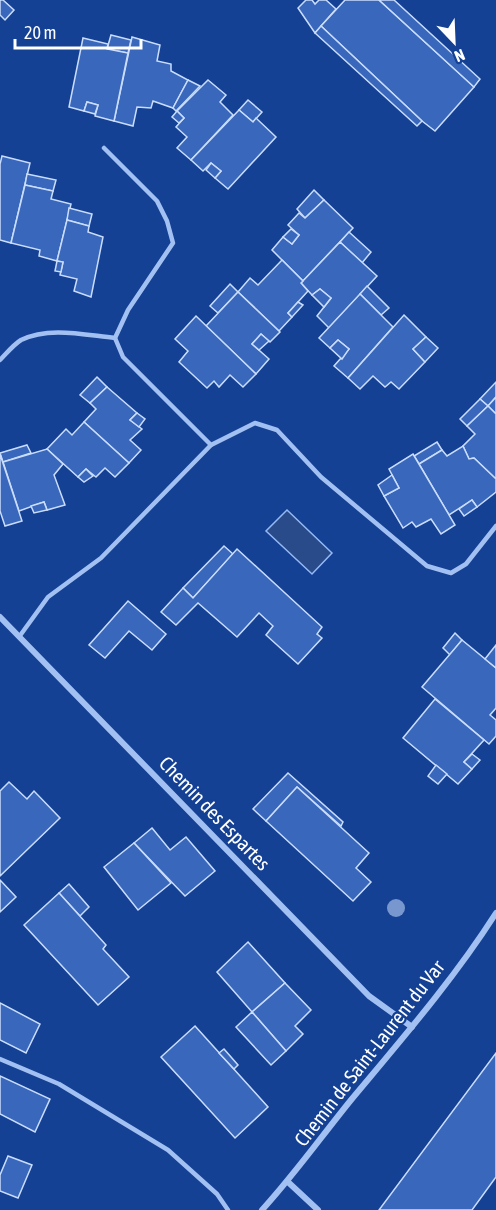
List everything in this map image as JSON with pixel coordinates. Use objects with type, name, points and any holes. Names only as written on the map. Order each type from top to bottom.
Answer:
[{"type":"street","name":"Chemin des Espartes","points":[[0,617],[369,996],[412,1027]]},
{"type":"street","name":"Chemin de Saint-Laurent du Var","points":[[262,1210],[288,1182],[412,1027],[496,913]]},
{"type":"street","points":[[288,1182],[318,1210]]},
{"type":"lane","points":[[104,148],[157,201],[167,221],[173,243],[128,310],[116,338],[123,357],[212,445]]},
{"type":"lane","points":[[0,360],[19,342],[37,334],[62,332],[116,338]]},
{"type":"lane","points":[[19,637],[48,597],[101,558],[212,445],[255,423],[277,430],[321,477],[427,566],[451,573],[466,564],[496,526]]},
{"type":"lane","points":[[0,1059],[59,1084],[168,1150],[217,1194],[228,1210]]},
{"type":"water","points":[[287,510],[332,553],[312,574],[266,531]]},
{"type":"building","points":[[0,0],[14,10],[5,20],[0,15]]},
{"type":"building","points":[[306,0],[312,0],[315,4],[319,0],[326,0],[336,9],[315,33],[298,8]]},
{"type":"building","points":[[345,0],[379,0],[474,87],[435,131],[321,26]]},
{"type":"building","points":[[379,0],[394,0],[480,79],[474,87]]},
{"type":"building","points":[[321,26],[422,121],[417,126],[315,33]]},
{"type":"building","points":[[111,35],[131,40],[128,53],[107,49]]},
{"type":"building","points":[[132,37],[160,45],[157,61],[171,64],[171,71],[188,80],[173,108],[153,101],[151,108],[137,107],[133,126],[114,121]]},
{"type":"building","points":[[83,38],[108,44],[107,49],[128,53],[114,121],[95,116],[98,105],[87,102],[84,111],[69,107]]},
{"type":"building","points":[[188,80],[200,86],[176,111],[173,108]]},
{"type":"building","points":[[208,80],[226,95],[220,102],[233,115],[191,160],[177,148],[187,137],[176,127],[184,118],[177,111]]},
{"type":"building","points":[[248,100],[262,112],[253,122],[239,110]]},
{"type":"building","points":[[87,102],[98,105],[95,114],[84,111]]},
{"type":"building","points":[[239,110],[253,122],[256,118],[276,137],[228,189],[215,178],[221,171],[211,163],[203,171],[191,160]]},
{"type":"building","points":[[177,111],[184,118],[179,123],[172,117]]},
{"type":"building","points":[[2,156],[30,163],[11,243],[0,240],[0,164]]},
{"type":"building","points":[[211,163],[221,171],[215,178],[206,170]]},
{"type":"building","points":[[27,174],[56,180],[53,191],[25,185]]},
{"type":"building","points":[[25,185],[53,191],[51,199],[71,204],[57,261],[39,256],[40,250],[11,243]]},
{"type":"building","points":[[314,190],[324,200],[305,218],[297,209]]},
{"type":"building","points":[[324,200],[353,228],[303,281],[272,250],[283,237],[292,244],[299,235],[288,225],[299,213],[305,218]]},
{"type":"building","points":[[69,208],[92,214],[89,226],[67,220]]},
{"type":"building","points":[[67,220],[89,226],[88,232],[103,237],[91,297],[74,291],[77,279],[60,275],[63,262],[57,261]]},
{"type":"building","points":[[291,229],[299,235],[292,244],[283,237]]},
{"type":"building","points":[[349,232],[371,252],[362,263],[340,242]]},
{"type":"building","points":[[340,242],[377,276],[329,328],[317,316],[331,298],[320,289],[312,295],[301,283]]},
{"type":"building","points":[[282,260],[303,281],[301,283],[308,291],[288,313],[292,317],[279,331],[238,292],[250,278],[258,285]]},
{"type":"building","points":[[57,261],[63,262],[61,272],[55,271]]},
{"type":"building","points":[[230,284],[238,292],[218,313],[210,306]]},
{"type":"building","points":[[367,286],[389,308],[381,315],[360,294]]},
{"type":"building","points":[[320,289],[331,298],[324,307],[312,295]]},
{"type":"building","points":[[238,292],[280,332],[270,342],[261,334],[252,344],[269,359],[256,374],[206,326]]},
{"type":"building","points":[[360,294],[393,327],[348,378],[334,366],[349,349],[338,340],[330,348],[319,338]]},
{"type":"building","points":[[298,302],[303,305],[292,317],[288,313]]},
{"type":"building","points":[[404,315],[426,337],[413,349],[425,362],[399,389],[391,382],[385,387],[373,376],[360,389],[348,378]]},
{"type":"building","points":[[196,316],[256,374],[243,387],[230,375],[219,387],[214,381],[207,388],[179,362],[188,351],[175,339]]},
{"type":"building","points":[[261,334],[269,341],[259,350],[252,344]]},
{"type":"building","points":[[426,337],[438,348],[425,362],[413,349]]},
{"type":"building","points":[[338,340],[349,349],[342,359],[330,348]]},
{"type":"building","points":[[97,377],[107,387],[90,403],[80,395]]},
{"type":"building","points":[[496,382],[496,397],[488,406],[480,399]]},
{"type":"building","points":[[107,387],[137,413],[130,420],[142,429],[130,440],[141,450],[129,463],[84,422],[96,409],[90,403]]},
{"type":"building","points":[[496,397],[496,414],[488,406]]},
{"type":"building","points":[[480,399],[488,406],[467,426],[460,419]]},
{"type":"building","points":[[488,406],[496,414],[496,479],[474,458],[469,459],[463,446],[475,434],[467,426]]},
{"type":"building","points":[[137,413],[145,419],[139,427],[130,420]]},
{"type":"building","points":[[84,422],[129,463],[115,477],[105,468],[96,477],[86,469],[78,477],[47,449],[66,429],[72,435]]},
{"type":"building","points":[[437,442],[442,450],[419,464],[414,456]]},
{"type":"building","points":[[27,445],[31,453],[3,462],[0,453]]},
{"type":"building","points":[[463,446],[469,459],[474,458],[496,479],[496,492],[477,507],[472,500],[449,515],[419,464],[442,450],[447,456]]},
{"type":"building","points":[[47,449],[63,464],[54,475],[65,505],[47,510],[44,502],[19,511],[3,462]]},
{"type":"building","points":[[0,454],[22,521],[5,526],[0,511]]},
{"type":"building","points":[[413,454],[455,525],[441,534],[431,519],[416,527],[412,522],[403,528],[384,496],[399,488],[389,469]]},
{"type":"building","points":[[86,469],[93,476],[84,482],[78,477]]},
{"type":"building","points":[[392,475],[399,488],[384,496],[378,485]]},
{"type":"building","points":[[472,500],[477,507],[464,516],[459,509]]},
{"type":"building","points":[[44,502],[47,510],[34,513],[31,506]]},
{"type":"building","points":[[224,546],[233,554],[193,598],[183,588]]},
{"type":"building","points":[[237,549],[322,627],[317,634],[322,638],[298,664],[266,635],[273,626],[259,613],[237,637],[198,603],[176,625],[161,612],[183,588],[193,598]]},
{"type":"building","points":[[128,601],[166,634],[152,650],[129,631],[105,658],[89,645]]},
{"type":"building","points":[[455,633],[462,640],[450,655],[443,648]]},
{"type":"building","points":[[462,640],[496,668],[496,708],[490,715],[496,720],[496,736],[489,744],[422,687]]},
{"type":"building","points":[[496,645],[496,668],[485,659]]},
{"type":"building","points":[[435,699],[484,740],[464,762],[472,769],[458,784],[403,738]]},
{"type":"building","points":[[472,754],[480,760],[472,769],[464,762]]},
{"type":"building","points":[[436,765],[447,774],[438,784],[428,776]]},
{"type":"building","points":[[288,773],[343,822],[341,826],[297,787],[266,821],[253,809]]},
{"type":"building","points":[[9,782],[27,799],[34,791],[60,818],[0,876],[0,791]]},
{"type":"building","points":[[297,787],[369,853],[356,868],[371,882],[353,901],[266,821]]},
{"type":"building","points":[[152,828],[170,850],[186,837],[215,871],[185,896],[134,843]]},
{"type":"building","points":[[134,843],[171,883],[138,910],[104,867]]},
{"type":"building","points":[[0,880],[16,897],[0,912]]},
{"type":"building","points":[[69,884],[89,907],[80,916],[59,893]]},
{"type":"building","points":[[59,893],[106,945],[103,949],[129,977],[98,1005],[24,925]]},
{"type":"building","points":[[248,942],[285,983],[252,1012],[217,972]]},
{"type":"building","points":[[285,983],[311,1010],[295,1026],[303,1034],[286,1051],[252,1012]]},
{"type":"building","points":[[0,1003],[40,1024],[26,1053],[0,1040]]},
{"type":"building","points":[[252,1012],[286,1051],[271,1065],[236,1027]]},
{"type":"building","points":[[195,1026],[268,1107],[235,1138],[161,1057]]},
{"type":"building","points":[[224,1049],[238,1065],[234,1069],[219,1053]]},
{"type":"building","points":[[496,1053],[496,1177],[472,1210],[379,1210]]},
{"type":"building","points":[[0,1076],[50,1099],[35,1132],[0,1114]]},
{"type":"building","points":[[8,1156],[32,1165],[18,1198],[0,1191],[0,1175]]}]
